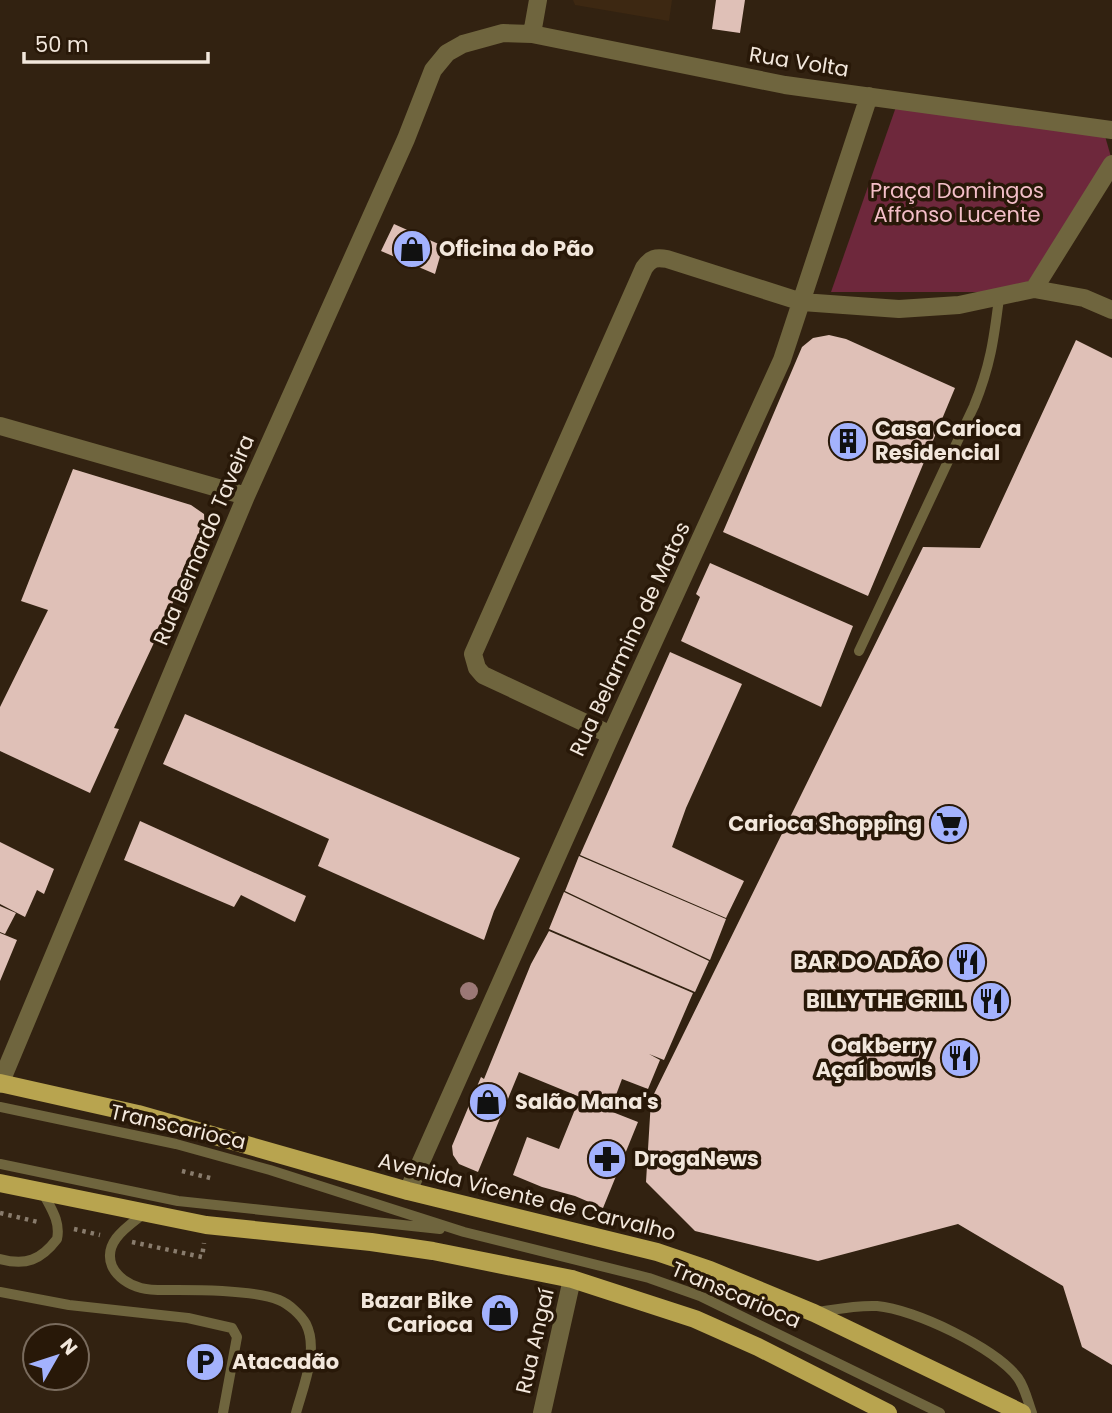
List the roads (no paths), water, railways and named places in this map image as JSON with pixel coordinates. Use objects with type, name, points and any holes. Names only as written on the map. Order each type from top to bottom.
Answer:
[{"type":"main road","name":"Avenida Vicente de Carvalho","points":[[0,1084],[138,1114],[408,1191],[657,1252],[710,1270],[814,1313],[1022,1413]]},
{"type":"main road","points":[[0,1183],[206,1225],[372,1241],[572,1279],[695,1319],[758,1347],[888,1413]]},
{"type":"street","points":[[532,34],[538,0]]},
{"type":"street","name":"Rua Volta","points":[[480,38],[503,33],[532,34],[785,85],[1112,130]]},
{"type":"street","name":"Rua Bernardo Taveira","points":[[0,1084],[246,496],[406,139],[433,70],[447,53],[480,38]]},
{"type":"street","name":"Rua Belarmino de Matos","points":[[408,1191],[611,734],[782,360],[869,96]]},
{"type":"street","points":[[1034,289],[1112,164]]},
{"type":"street","points":[[611,734],[483,674],[477,668],[473,654],[633,292],[650,260],[667,258],[803,302],[899,309],[959,305],[1034,289],[1084,298],[1112,310]]},
{"type":"street","points":[[0,426],[246,496]]},
{"type":"street","name":"Rua Angaí","points":[[542,1413],[572,1279]]},
{"type":"lane","points":[[859,651],[988,372],[999,298]]},
{"type":"lane","name":"Transcarioca","points":[[0,1107],[186,1147],[270,1170],[464,1232],[649,1278],[700,1296],[940,1413]]},
{"type":"lane","name":"Transcarioca","points":[[0,1164],[178,1201],[464,1232]]},
{"type":"lane","points":[[0,1259],[14,1263],[33,1261],[57,1238],[59,1226],[42,1191]]},
{"type":"lane","points":[[147,1212],[116,1238],[109,1257],[115,1271],[125,1281],[140,1288],[259,1296],[279,1300],[306,1324],[311,1341],[308,1366],[296,1413]]},
{"type":"lane","points":[[0,1292],[69,1305],[188,1318],[232,1328],[237,1337],[223,1413]]},
{"type":"lane","points":[[814,1313],[855,1305],[880,1307],[903,1312],[962,1337],[986,1349],[1007,1365],[1020,1381],[1032,1413]]},
{"type":"place","name":"Oficina do Pão","points":[[412,249]]},
{"type":"place","name":"Casa Carioca Residencial","points":[[848,441]]},
{"type":"place","name":"Carioca Shopping","points":[[949,824]]},
{"type":"place","name":"BAR DO ADÃO","points":[[967,962]]},
{"type":"place","name":"BILLY THE GRILL","points":[[991,1001]]},
{"type":"place","name":"Oakberry Açaí bowls","points":[[960,1058]]},
{"type":"place","name":"Salão Mana's","points":[[488,1102]]},
{"type":"place","name":"DrogaNews","points":[[607,1159]]},
{"type":"place","name":"Bazar Bike Carioca","points":[[500,1313]]},
{"type":"place","name":"Atacadão","points":[[205,1362]]},
{"type":"park label","name":"Praça Domingos Affonso Lucente","points":[[957,203]]}]
